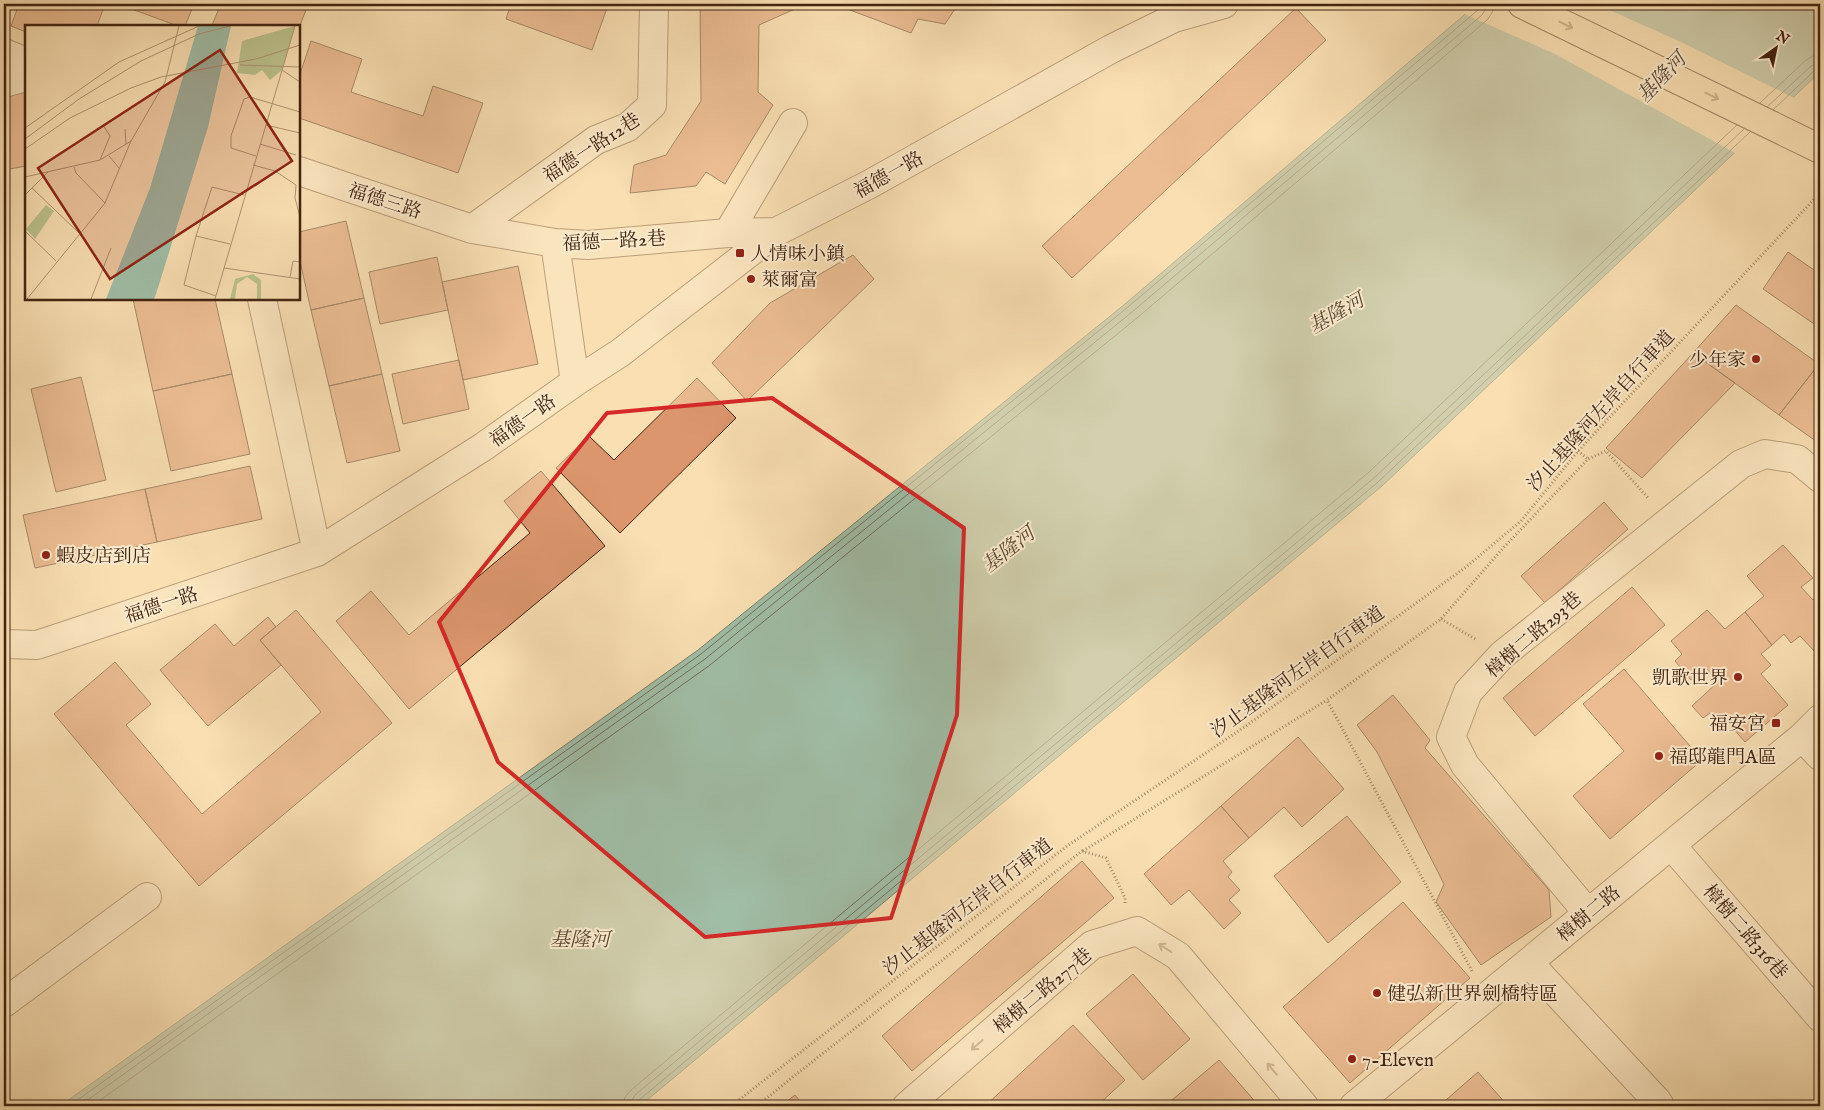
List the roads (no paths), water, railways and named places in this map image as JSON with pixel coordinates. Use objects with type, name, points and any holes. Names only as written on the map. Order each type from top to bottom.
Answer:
[{"type":"highway","points":[[1522,4],[1816,148]]},
{"type":"street","name":"福德一路12巷","points":[[472,229],[596,140],[628,127],[652,105],[654,4]]},
{"type":"street","name":"福德一路","points":[[4,644],[37,645],[317,552],[483,447],[575,382],[620,354],[776,232],[870,184],[1112,49],[1174,18],[1224,4]]},
{"type":"street","points":[[4,53],[25,62]]},
{"type":"street","points":[[4,83],[25,77]]},
{"type":"street","points":[[728,233],[793,123]]},
{"type":"street","name":"福德三路","points":[[300,171],[472,229]]},
{"type":"street","name":"福德一路2巷","points":[[472,229],[554,243],[588,245],[728,233],[776,232]]},
{"type":"street","name":"福德一路","points":[[554,243],[575,382]]},
{"type":"street","points":[[262,300],[317,552]]},
{"type":"street","name":"樟樹二路293巷","points":[[1587,912],[1465,765],[1451,737],[1468,692],[1502,655],[1741,464],[1765,454],[1797,460],[1820,478]]},
{"type":"street","name":"樟樹二路","points":[[1354,1106],[1587,912],[1671,845],[1814,737]]},
{"type":"street","name":"樟樹二路316巷","points":[[1671,845],[1820,1017]]},
{"type":"street","points":[[4,1003],[148,897]]},
{"type":"street","name":"樟樹二路277巷","points":[[907,1106],[1092,945],[1137,931],[1178,956],[1304,1106]]},
{"type":"street","points":[[1529,962],[1658,1101],[1660,1106]]},
{"type":"water","name":"基隆河","points":[[1477,4],[1820,4],[1820,72],[1382,486],[640,1106],[60,1106],[698,650],[1125,304]]},
{"type":"place","name":"人情味小鎮","points":[[740,253]]},
{"type":"place","name":"萊爾富","points":[[751,279]]},
{"type":"place","name":"少年家","points":[[1756,359]]},
{"type":"place","name":"蝦皮店到店","points":[[46,555]]},
{"type":"place","name":"凱歌世界","points":[[1738,677]]},
{"type":"place","name":"福安宮","points":[[1776,723]]},
{"type":"place","name":"福邸龍門A區","points":[[1659,756]]},
{"type":"place","name":"健弘新世界劍橋特區","points":[[1377,993]]},
{"type":"place","name":"7-Eleven","points":[[1352,1059]]}]
